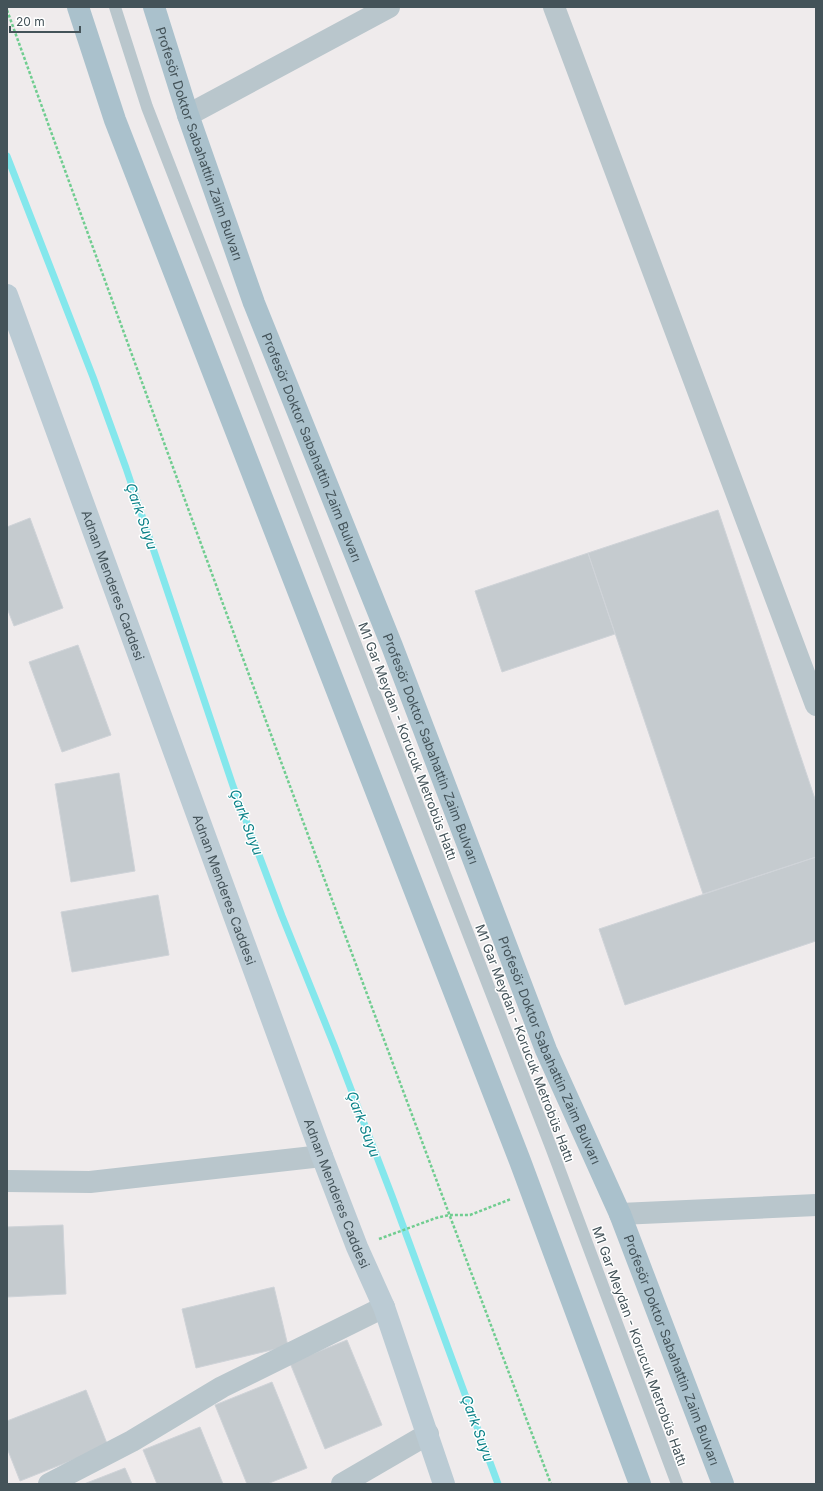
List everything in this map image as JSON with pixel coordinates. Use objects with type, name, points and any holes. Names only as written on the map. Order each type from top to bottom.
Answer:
[{"type":"main road","points":[[78,7],[116,120],[520,1161],[640,1484]]},
{"type":"main road","name":"Profesör Doktor Sabahattin Zaim Bulvarı","points":[[154,7],[188,115],[254,304],[392,646],[546,1050],[620,1214],[723,1484]]},
{"type":"street","points":[[188,115],[389,7]]},
{"type":"street","points":[[554,7],[816,706]]},
{"type":"street","name":"Adnan Menderes Caddesi","points":[[7,295],[322,1156],[358,1247],[384,1307],[444,1484]]},
{"type":"street","points":[[7,1181],[90,1182],[322,1156]]},
{"type":"street","points":[[620,1214],[816,1205]]},
{"type":"street","points":[[49,1484],[132,1441],[222,1387],[384,1307]]},
{"type":"street","points":[[342,1484],[428,1434]]},
{"type":"lane","name":"M1 Gar Meydan - Korucuk Metrobüs Hattı","points":[[115,7],[147,107],[548,1139],[676,1484]]},
{"type":"path","points":[[7,10],[196,533],[449,1215],[551,1484]]},
{"type":"path","points":[[358,1247],[436,1218],[449,1215],[470,1215],[517,1197]]},
{"type":"building","points":[[718,510],[816,802],[816,857],[703,894],[588,553]]},
{"type":"building","points":[[30,518],[63,608],[14,626],[7,608],[7,527]]},
{"type":"building","points":[[588,553],[615,634],[502,672],[475,591]]},
{"type":"building","points":[[78,645],[111,735],[62,752],[29,662]]},
{"type":"building","points":[[119,773],[135,871],[71,882],[55,784]]},
{"type":"building","points":[[816,857],[816,941],[625,1005],[599,929]]},
{"type":"building","points":[[158,895],[169,955],[72,972],[61,912]]},
{"type":"building","points":[[63,1225],[66,1294],[7,1297],[7,1227]]},
{"type":"building","points":[[274,1287],[288,1346],[196,1368],[182,1309]]},
{"type":"building","points":[[347,1340],[382,1425],[325,1449],[290,1363]]},
{"type":"building","points":[[272,1382],[307,1468],[267,1484],[247,1484],[215,1405]]},
{"type":"building","points":[[86,1390],[108,1446],[20,1481],[7,1448],[7,1421]]},
{"type":"building","points":[[200,1427],[223,1484],[157,1484],[143,1450]]},
{"type":"building","points":[[125,1468],[132,1484],[84,1484]]},
{"type":"waterway","name":"Çark Suyu","points":[[7,156],[93,377],[126,468],[233,786],[282,916],[334,1045],[392,1196],[498,1484]]}]
